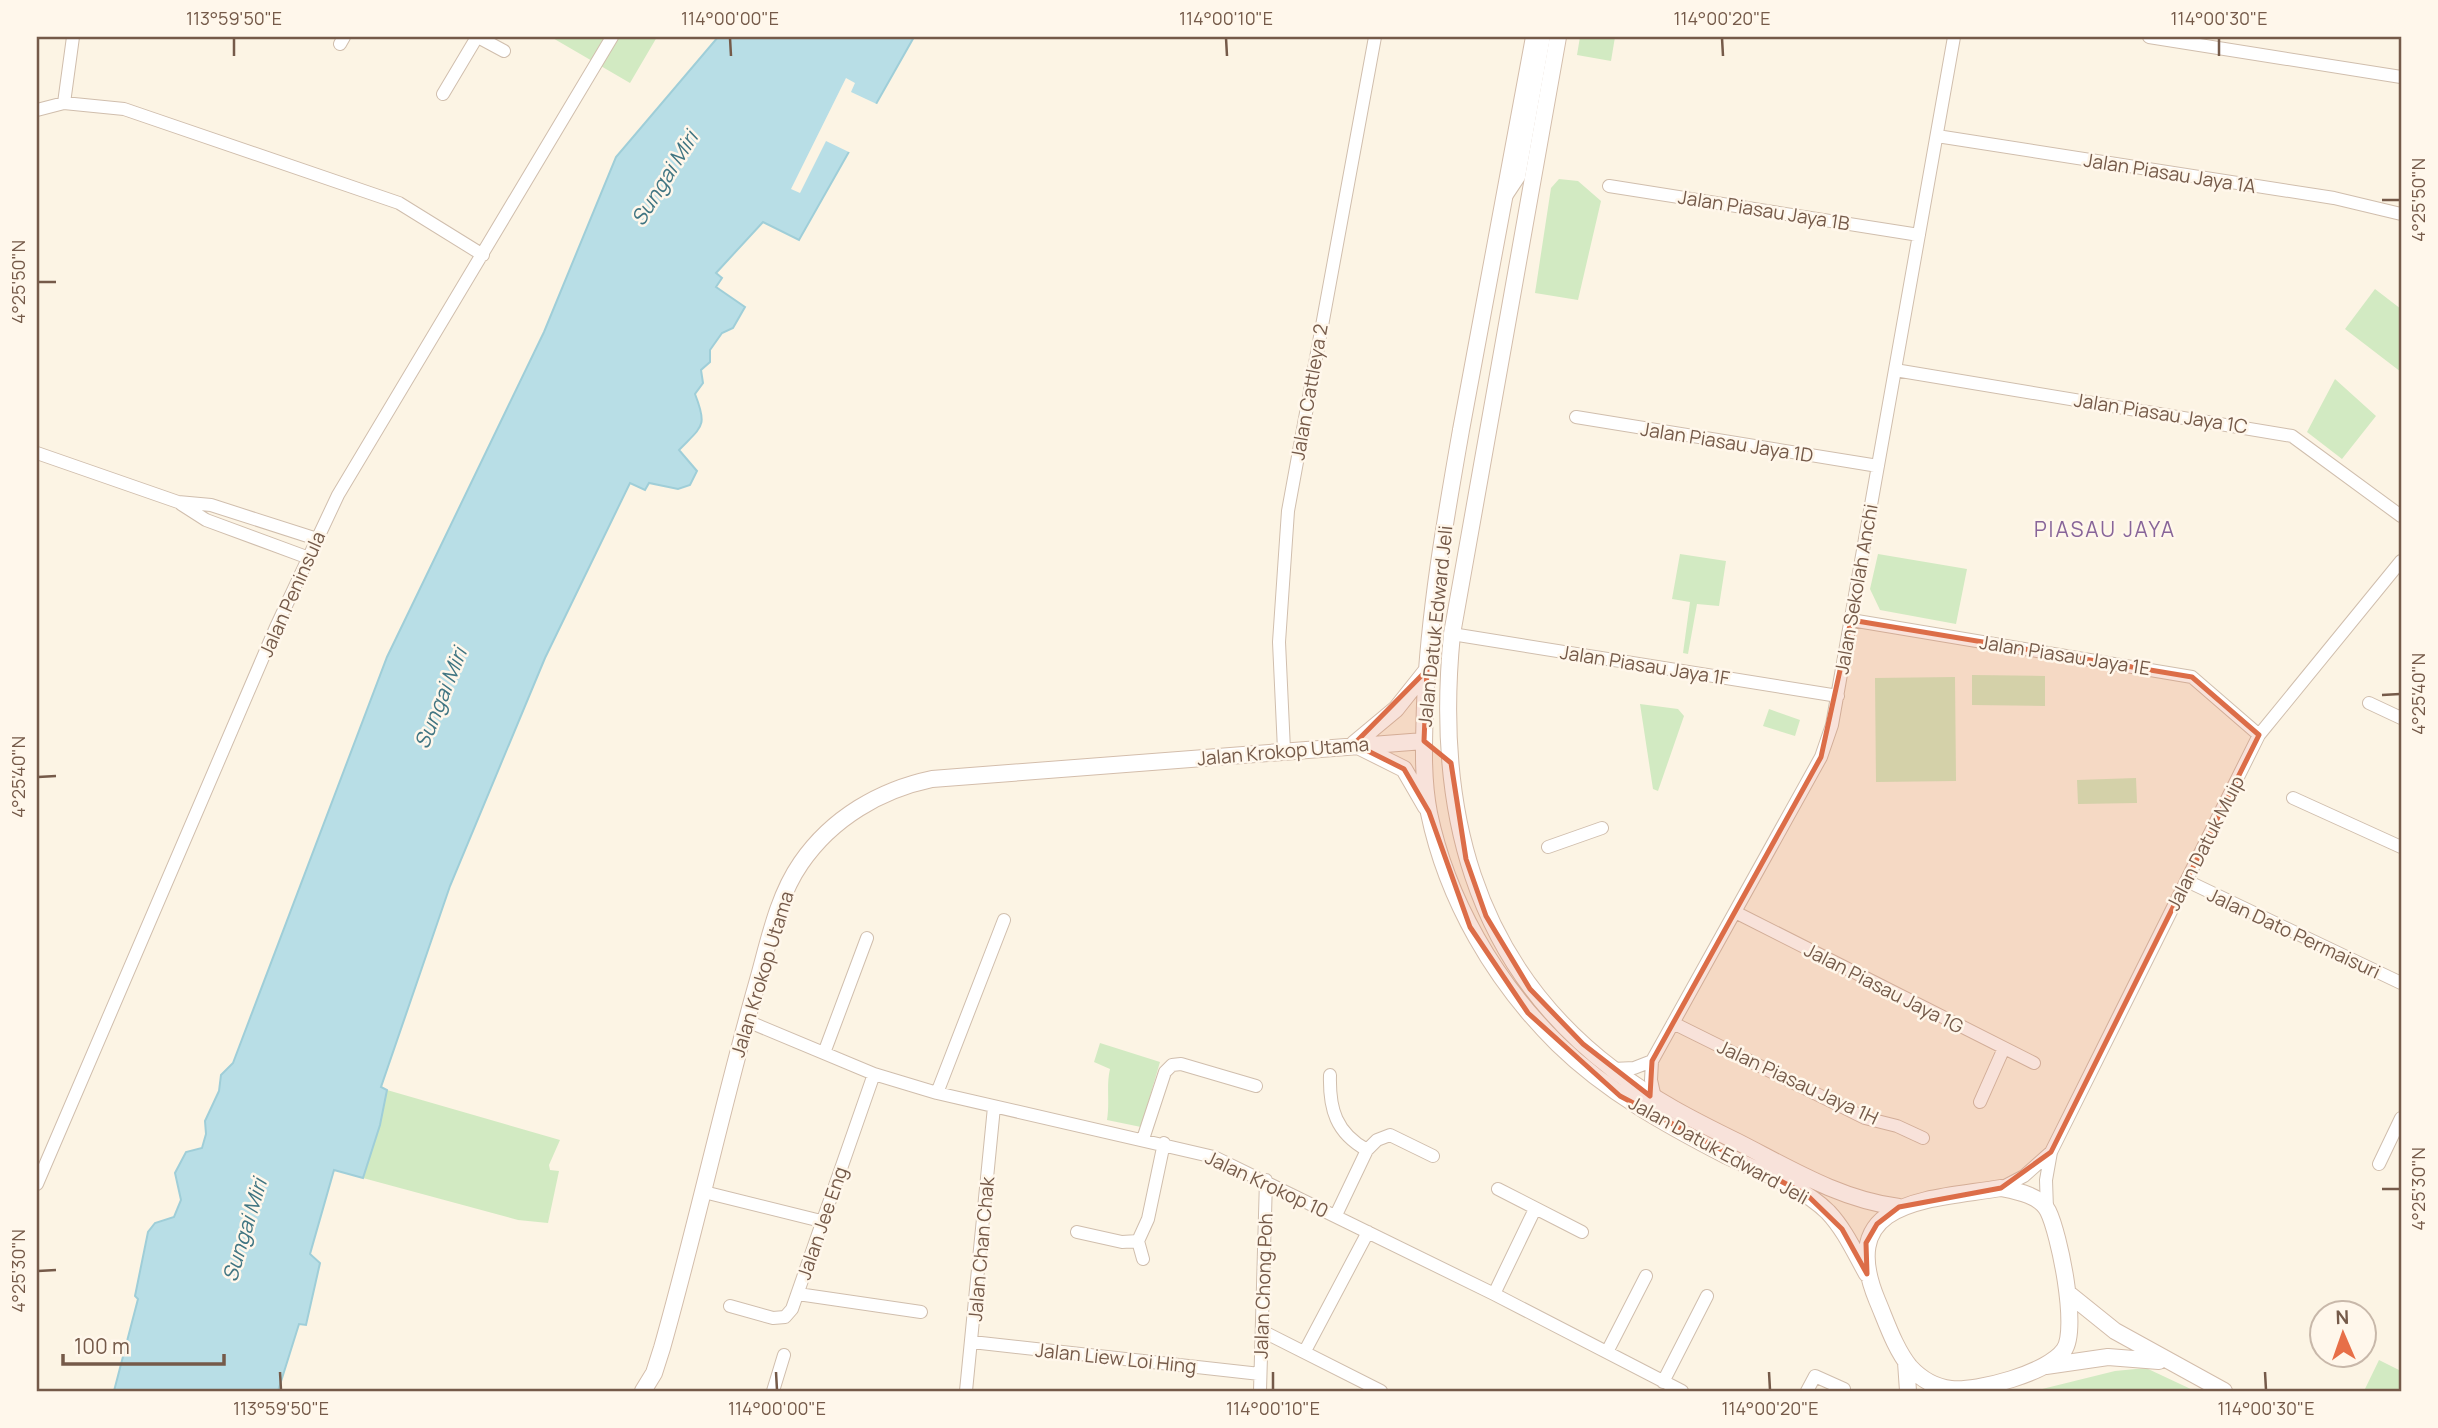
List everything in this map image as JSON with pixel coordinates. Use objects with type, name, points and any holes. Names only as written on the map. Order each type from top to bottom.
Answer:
[{"type":"street","points":[[64,103],[72,37]]},
{"type":"street","points":[[443,94],[478,37],[504,51]]},
{"type":"street","name":"Jalan Peninsula","points":[[37,1184],[42,1155],[338,495],[612,37]]},
{"type":"street","name":"Jalan Cattleya 2","points":[[1284,750],[1279,642],[1288,511],[1375,37]]},
{"type":"street","name":"Jalan Datuk Edward Jeli","points":[[1534,37],[1448,505],[1427,670],[1424,741],[1429,812],[1448,878],[1470,927],[1499,976],[1528,1013],[1561,1047],[1620,1096],[1679,1132],[1807,1195],[1828,1212],[1842,1229],[1867,1274]]},
{"type":"street","points":[[1503,202],[1518,177],[1544,37]]},
{"type":"street","name":"Jalan Datuk Edward Jeli","points":[[1558,37],[1452,634],[1448,708],[1451,763],[1454,804],[1466,859],[1486,916],[1530,989],[1583,1044],[1613,1069],[1655,1098],[1847,1195],[1873,1204],[1899,1207]]},
{"type":"street","name":"Jalan Sekolah Anchi","points":[[1652,1060],[1821,757],[1838,696],[1954,37]]},
{"type":"street","points":[[2156,37],[2401,77]]},
{"type":"street","points":[[37,110],[64,103],[124,108],[400,203],[483,255]]},
{"type":"street","name":"Jalan Piasau Jaya 1A","points":[[1937,136],[2334,198],[2401,214]]},
{"type":"street","name":"Jalan Piasau Jaya 1B","points":[[1609,186],[1919,235]]},
{"type":"street","name":"Jalan Piasau Jaya 1C","points":[[1895,370],[2292,436],[2401,516]]},
{"type":"street","name":"Jalan Piasau Jaya 1D","points":[[1576,417],[1878,466]]},
{"type":"street","points":[[37,453],[178,502],[206,520],[309,558]]},
{"type":"street","points":[[178,502],[211,505],[317,539]]},
{"type":"street","name":"Jalan Datuk Muip","points":[[2051,1152],[2259,735],[2401,561]]},
{"type":"street","name":"Jalan Piasau Jaya 1E","points":[[1851,620],[2192,677],[2259,735]]},
{"type":"street","name":"Jalan Piasau Jaya 1F","points":[[1452,634],[1838,696]]},
{"type":"street","points":[[1427,670],[1396,709],[1354,744],[1404,769],[1429,812]]},
{"type":"street","points":[[2368,703],[2401,718]]},
{"type":"street","points":[[1448,708],[1424,741],[1451,763]]},
{"type":"street","name":"Jalan Krokop Utama","points":[[643,1391],[654,1373],[704,1192],[747,1021],[791,879],[819,840],[848,815],[903,785],[932,779],[1354,744],[1424,741]]},
{"type":"street","points":[[2293,798],[2401,847]]},
{"type":"street","points":[[1548,847],[1602,828]]},
{"type":"street","name":"Jalan Dato Permaisuri","points":[[2187,881],[2401,983]]},
{"type":"street","name":"Jalan Piasau Jaya 1G","points":[[1735,912],[2034,1063]]},
{"type":"street","points":[[937,1093],[1004,920]]},
{"type":"street","points":[[824,1053],[867,938]]},
{"type":"street","name":"Jalan Krokop 10","points":[[747,1021],[874,1074],[937,1093],[1164,1143],[1214,1157],[1266,1180],[1682,1391]]},
{"type":"street","name":"Jalan Piasau Jaya 1H","points":[[1673,1023],[1866,1118],[1897,1126],[1923,1138]]},
{"type":"street","points":[[1980,1102],[2004,1048]]},
{"type":"street","points":[[1613,1069],[1634,1068],[1652,1060],[1651,1080],[1655,1098]]},
{"type":"street","points":[[1143,1139],[1165,1072],[1172,1065],[1181,1064],[1256,1086]]},
{"type":"street","name":"Jalan Jee Eng","points":[[730,1306],[773,1318],[785,1317],[792,1310],[821,1220],[874,1074]]},
{"type":"street","points":[[1330,1075],[1329,1103],[1335,1119],[1352,1142],[1367,1150]]},
{"type":"street","name":"Jalan Chan Chak","points":[[967,1391],[994,1107]]},
{"type":"street","points":[[2379,1164],[2401,1118]]},
{"type":"street","points":[[1336,1215],[1367,1150],[1377,1140],[1390,1135],[1433,1156]]},
{"type":"street","points":[[1143,1259],[1138,1241],[1148,1219],[1164,1143]]},
{"type":"street","points":[[1908,1391],[1906,1362],[1867,1274],[1866,1243],[1877,1224],[1899,1207],[2001,1188],[2024,1176],[2051,1152]]},
{"type":"street","points":[[2046,1366],[2064,1351],[2070,1337],[2069,1294],[2047,1209],[2046,1180],[2051,1152]]},
{"type":"street","name":"Jalan Chong Poh","points":[[1259,1391],[1266,1180]]},
{"type":"street","points":[[2001,1188],[2027,1194],[2047,1209]]},
{"type":"street","points":[[1498,1189],[1582,1232]]},
{"type":"street","points":[[704,1192],[821,1220]]},
{"type":"street","points":[[1494,1294],[1535,1209]]},
{"type":"street","points":[[1077,1232],[1122,1242],[1138,1241]]},
{"type":"street","points":[[1305,1351],[1368,1232]]},
{"type":"street","points":[[1606,1352],[1646,1276]]},
{"type":"street","points":[[798,1294],[921,1312]]},
{"type":"street","points":[[2069,1294],[2090,1314],[2165,1362],[2224,1391]]},
{"type":"street","points":[[1663,1382],[1707,1296]]},
{"type":"street","points":[[1262,1331],[1381,1391]]},
{"type":"street","name":"Jalan Liew Loi Hing","points":[[972,1342],[1260,1374]]},
{"type":"street","points":[[772,1391],[784,1355]]},
{"type":"street","points":[[1906,1362],[1928,1383],[1961,1391],[2046,1366],[2108,1357],[2165,1362]]},
{"type":"street","points":[[654,1373],[656,1391]]},
{"type":"street","points":[[1807,1391],[1815,1376],[1844,1389]]},
{"type":"highlighted area","points":[[1851,620],[2192,677],[2259,735],[2051,1152],[2001,1188],[1899,1207],[1877,1224],[1866,1243],[1867,1274],[1842,1229],[1807,1195],[1620,1096],[1528,1013],[1470,927],[1429,812],[1404,769],[1354,744],[1427,670],[1424,741],[1451,763],[1466,859],[1486,916],[1530,989],[1583,1044],[1650,1096],[1652,1061],[1821,757]]},
{"type":"green space","points":[[551,37],[657,37],[630,83]]},
{"type":"green space","points":[[1580,37],[1615,37],[1611,61],[1577,55]]},
{"type":"green space","points":[[1559,179],[1578,181],[1601,201],[1578,300],[1535,293],[1551,188]]},
{"type":"green space","points":[[2375,289],[2401,309],[2401,372],[2345,329]]},
{"type":"green space","points":[[2335,379],[2376,416],[2342,459],[2307,432]]},
{"type":"green space","points":[[1680,554],[1726,561],[1719,606],[1697,604],[1688,654],[1683,653],[1690,602],[1672,599]]},
{"type":"green space","points":[[1878,554],[1967,569],[1956,624],[1880,610],[1870,589]]},
{"type":"green space","points":[[1972,675],[2045,676],[2045,706],[1972,705]]},
{"type":"green space","points":[[1955,677],[1956,781],[1876,782],[1875,678]]},
{"type":"green space","points":[[1640,704],[1678,709],[1684,716],[1658,791],[1653,789]]},
{"type":"green space","points":[[1769,709],[1800,720],[1795,736],[1763,726]]},
{"type":"green space","points":[[2136,778],[2137,803],[2078,804],[2077,780]]},
{"type":"green space","points":[[1100,1043],[1160,1062],[1141,1127],[1107,1120],[1110,1069],[1094,1062]]},
{"type":"green space","points":[[387,1090],[560,1140],[549,1165],[550,1170],[559,1171],[548,1223],[518,1220],[363,1178],[380,1125]]},
{"type":"green space","points":[[2379,1360],[2401,1371],[2401,1391],[2364,1391],[2375,1368],[2378,1368]]},
{"type":"green space","points":[[2146,1368],[2195,1391],[2034,1391],[2115,1371]]},
{"type":"water","name":"Sungai Miri","points":[[718,37],[914,37],[799,240],[763,222],[716,273],[722,278],[716,287],[745,307],[733,328],[722,333],[710,350],[710,362],[701,370],[703,383],[695,394],[701,413],[701,425],[679,450],[697,471],[690,485],[678,489],[649,483],[645,490],[630,483],[545,658],[450,886],[381,1087],[387,1090],[380,1125],[363,1178],[334,1170],[310,1254],[320,1263],[306,1325],[299,1324],[278,1391],[114,1391],[138,1299],[135,1296],[148,1232],[155,1223],[174,1217],[181,1200],[175,1173],[186,1152],[202,1148],[206,1134],[205,1121],[219,1091],[221,1075],[233,1063],[387,657],[544,332],[616,157]]},
{"type":"pier","points":[[846,78],[855,83],[851,92],[881,106],[853,154],[826,141],[800,193],[791,189]]},
{"type":"district","name":"PIASAU JAYA","points":[[2105,529]]}]
